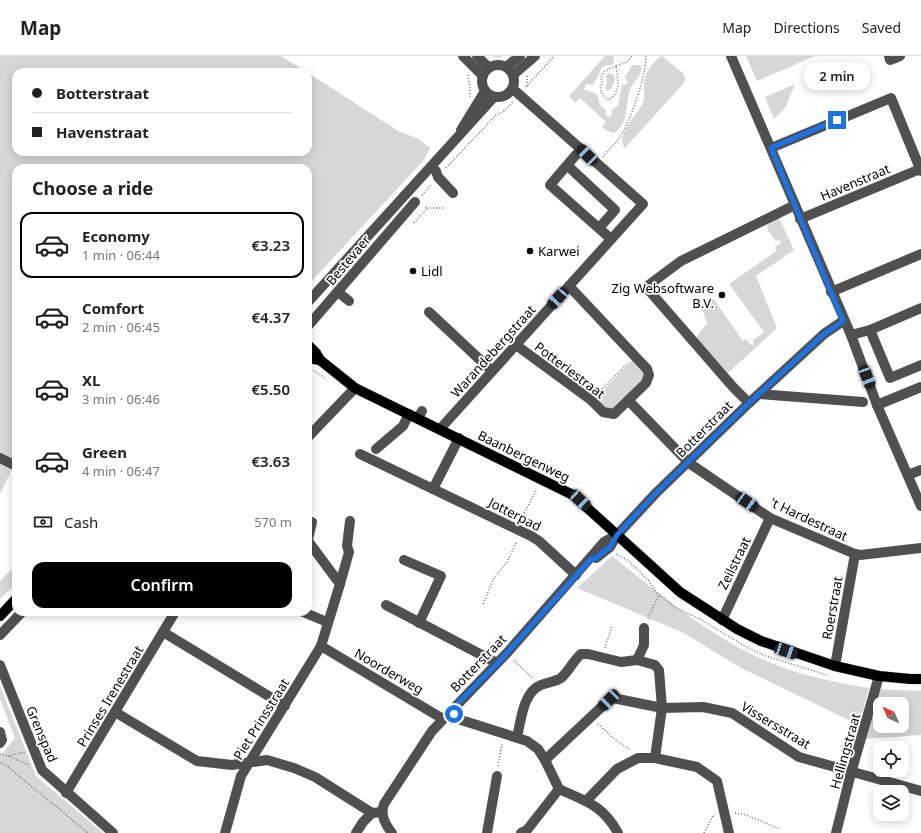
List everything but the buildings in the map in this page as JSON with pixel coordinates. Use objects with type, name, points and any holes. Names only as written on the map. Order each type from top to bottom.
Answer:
[{"type":"main road","name":"Baanbergenweg","points":[[312,349],[320,360],[355,388],[416,414],[440,429],[573,495],[680,592],[722,620],[761,641],[833,671],[910,680],[921,679]]},
{"type":"main road","name":"Baanbergenweg","points":[[312,359],[320,360]]},
{"type":"main road","points":[[0,616],[12,603]]},
{"type":"street","points":[[463,56],[486,72]]},
{"type":"street","points":[[476,56],[486,72]]},
{"type":"street","points":[[506,66],[513,75],[516,92],[505,96],[494,97],[484,91],[482,84],[486,72],[499,65],[506,66],[520,56]]},
{"type":"street","points":[[513,75],[535,56]]},
{"type":"street","points":[[731,56],[843,321],[851,335],[877,405],[921,506]]},
{"type":"street","points":[[889,56],[890,60],[900,56]]},
{"type":"street","name":"Bestevaer","points":[[459,136],[468,117],[484,91]]},
{"type":"street","name":"Warandebergstraat","points":[[440,429],[643,204],[516,92]]},
{"type":"street","name":"Bestevaer","points":[[312,298],[459,136],[474,122],[494,97]]},
{"type":"street","name":"Havenstraat","points":[[771,148],[890,98],[920,170],[800,219]]},
{"type":"street","points":[[581,149],[568,166],[550,185],[611,239]]},
{"type":"street","points":[[568,166],[615,210],[599,228]]},
{"type":"street","points":[[431,167],[436,171],[438,177],[453,193]]},
{"type":"street","points":[[400,200],[407,212]]},
{"type":"street","name":"Bestevaer","points":[[312,321],[353,276],[360,264],[417,200]]},
{"type":"street","points":[[749,403],[733,387],[646,287],[681,261],[795,205]]},
{"type":"street","points":[[831,292],[921,254]]},
{"type":"street","points":[[569,286],[647,369],[649,375],[646,383],[629,400]]},
{"type":"street","points":[[338,292],[349,301]]},
{"type":"street","points":[[851,335],[870,330],[921,308]]},
{"type":"street","points":[[429,312],[492,371]]},
{"type":"street","name":"Botterstraat","points":[[591,559],[596,558],[610,547],[617,535],[656,493],[749,403],[824,334],[843,321]]},
{"type":"street","points":[[870,330],[890,378],[921,365]]},
{"type":"street","name":"Potteriestraat","points":[[516,345],[591,400],[603,412],[614,414],[629,400]]},
{"type":"street","points":[[877,405],[921,387]]},
{"type":"street","points":[[312,433],[355,388]]},
{"type":"street","points":[[760,394],[863,402]]},
{"type":"street","name":"'t Hardestraat","points":[[629,400],[689,462],[770,518],[860,555],[921,548]]},
{"type":"street","points":[[376,449],[416,414]]},
{"type":"street","points":[[433,489],[459,438]]},
{"type":"street","name":"Jotterpad","points":[[360,454],[539,541],[576,575]]},
{"type":"street","points":[[0,458],[12,464]]},
{"type":"street","points":[[908,475],[921,470]]},
{"type":"street","name":"Zeilstraat","points":[[722,620],[770,518]]},
{"type":"street","name":"Piet Prinsstraat","points":[[225,833],[241,776],[321,646],[349,552],[347,546],[350,521]]},
{"type":"street","name":"Botterstraat","points":[[382,812],[388,796],[432,731],[497,664],[591,559],[604,542],[617,535]]},
{"type":"street","points":[[312,546],[340,584]]},
{"type":"street","name":"Roerstraat","points":[[833,671],[855,554]]},
{"type":"street","points":[[404,560],[440,576],[419,623]]},
{"type":"street","points":[[386,605],[497,664]]},
{"type":"street","points":[[0,635],[18,616]]},
{"type":"street","name":"Prinses Irenestraat","points":[[66,793],[173,616]]},
{"type":"street","points":[[312,616],[327,622]]},
{"type":"street","points":[[637,660],[644,645],[644,628]]},
{"type":"street","points":[[163,632],[285,706]]},
{"type":"street","name":"Noorderweg","points":[[321,646],[446,715],[527,741],[538,749],[559,789]]},
{"type":"street","points":[[517,737],[526,703],[531,693],[540,685],[555,682],[562,677],[581,654],[588,654],[621,662],[637,660],[655,665],[659,670],[662,708],[655,758]]},
{"type":"street","name":"Grenspad","points":[[0,665],[42,770],[66,793],[113,833]]},
{"type":"street","name":"Hellingstraat","points":[[836,833],[851,773],[879,676]]},
{"type":"street","name":"Vissersstraat","points":[[545,760],[612,698],[662,708],[703,707],[732,713],[799,757],[851,773],[921,791]]},
{"type":"street","points":[[115,712],[197,761],[232,765],[267,760],[294,768],[315,778],[372,813],[382,812],[385,824],[392,833]]},
{"type":"street","points":[[0,732],[2,740],[0,743]]},
{"type":"street","points":[[587,800],[617,769],[638,758],[655,758],[697,768],[717,781],[720,788],[723,811],[729,833]]},
{"type":"street","points":[[487,833],[497,776]]},
{"type":"street","points":[[521,833],[527,830],[559,789],[587,800],[601,811],[618,833]]},
{"type":"street","points":[[356,833],[363,822],[372,813]]},
{"type":"path","points":[[494,56],[502,56]]},
{"type":"path","points":[[444,208],[427,208],[417,200],[496,115],[504,111],[516,92],[554,56]]},
{"type":"path","points":[[616,66],[619,83],[614,97],[609,100],[604,97],[600,89],[602,84],[601,76],[605,71],[616,66],[627,62],[632,56]]},
{"type":"path","points":[[600,159],[618,140],[631,114],[646,66],[646,56]]},
{"type":"path","points":[[414,223],[427,208]]},
{"type":"path","points":[[591,400],[635,356]]},
{"type":"path","points":[[312,369],[332,382]]},
{"type":"path","points":[[483,604],[494,578],[507,562],[538,487]]},
{"type":"path","points":[[610,547],[617,554],[629,561],[659,594],[676,608],[700,619],[743,645],[763,655],[833,671]]},
{"type":"path","points":[[652,610],[659,594]]},
{"type":"path","points":[[608,640],[612,626]]},
{"type":"path","points":[[507,653],[540,685]]},
{"type":"path","points":[[591,717],[638,758]]},
{"type":"path","points":[[497,776],[504,734]]},
{"type":"path","points":[[8,756],[34,750]]},
{"type":"path","points":[[0,754],[42,770]]},
{"type":"path","points":[[0,762],[7,766],[88,833]]},
{"type":"path","points":[[704,833],[713,814],[723,811],[746,815],[780,828]]},
{"type":"shaded area","points":[[0,56],[281,56],[300,68],[12,68],[12,156],[312,156],[312,76],[400,132],[417,138],[430,148],[424,160],[312,281],[312,164],[12,164],[12,458],[3,454],[0,459]]},
{"type":"shaded area","points":[[605,56],[614,56],[614,62],[611,65],[603,66],[593,85],[586,84],[584,90],[592,92],[598,96],[600,104],[606,110],[606,116],[611,117],[612,110],[618,105],[622,85],[628,84],[625,77],[632,65],[642,67],[629,92],[623,123],[614,133],[607,131],[602,127],[606,122],[580,98],[575,103],[569,96]]},
{"type":"shaded area","points":[[662,56],[684,74],[685,79],[683,84],[625,148],[622,142],[625,130],[643,102],[645,78],[655,61]]},
{"type":"shaded area","points":[[746,56],[815,56],[757,81]]},
{"type":"shaded area","points":[[609,73],[614,75],[615,80],[611,89],[607,91],[605,87],[607,84],[606,75]]},
{"type":"shaded area","points":[[795,84],[785,108],[774,119],[765,97]]},
{"type":"shaded area","points":[[779,218],[794,250],[756,276],[777,328],[728,373],[696,338],[707,323],[702,309],[710,304],[709,301],[713,298],[743,341],[746,339],[751,345],[753,345],[753,340],[764,332],[729,284],[776,251],[775,247],[781,243],[780,240],[776,241],[768,230],[767,225]]},
{"type":"shaded area","points":[[633,359],[646,376],[617,409],[606,410],[595,399]]},
{"type":"shaded area","points":[[0,460],[11,471],[0,494]]},
{"type":"shaded area","points":[[612,556],[683,612],[720,637],[740,648],[786,669],[827,680],[869,688],[859,725],[739,667],[684,633],[577,588]]},
{"type":"shaded area","points":[[12,569],[12,588],[0,599],[0,581]]},
{"type":"shaded area","points":[[0,686],[36,776],[103,833],[0,833],[0,756],[15,738],[0,699]]},
{"type":"shaded area","points":[[880,689],[921,691],[921,735],[865,739],[873,712],[873,733],[909,733],[909,697],[878,697]]},
{"type":"place","name":"Karwei","points":[[530,251]]},
{"type":"place","name":"Lidl","points":[[413,271]]},
{"type":"place","name":"Zig Websoftware B.V.","points":[[722,295]]},
{"type":"route","points":[[454,714],[450,711],[497,664],[591,559],[596,558],[610,547],[617,535],[656,493],[749,403],[824,334],[843,321],[771,148],[837,120]]}]
